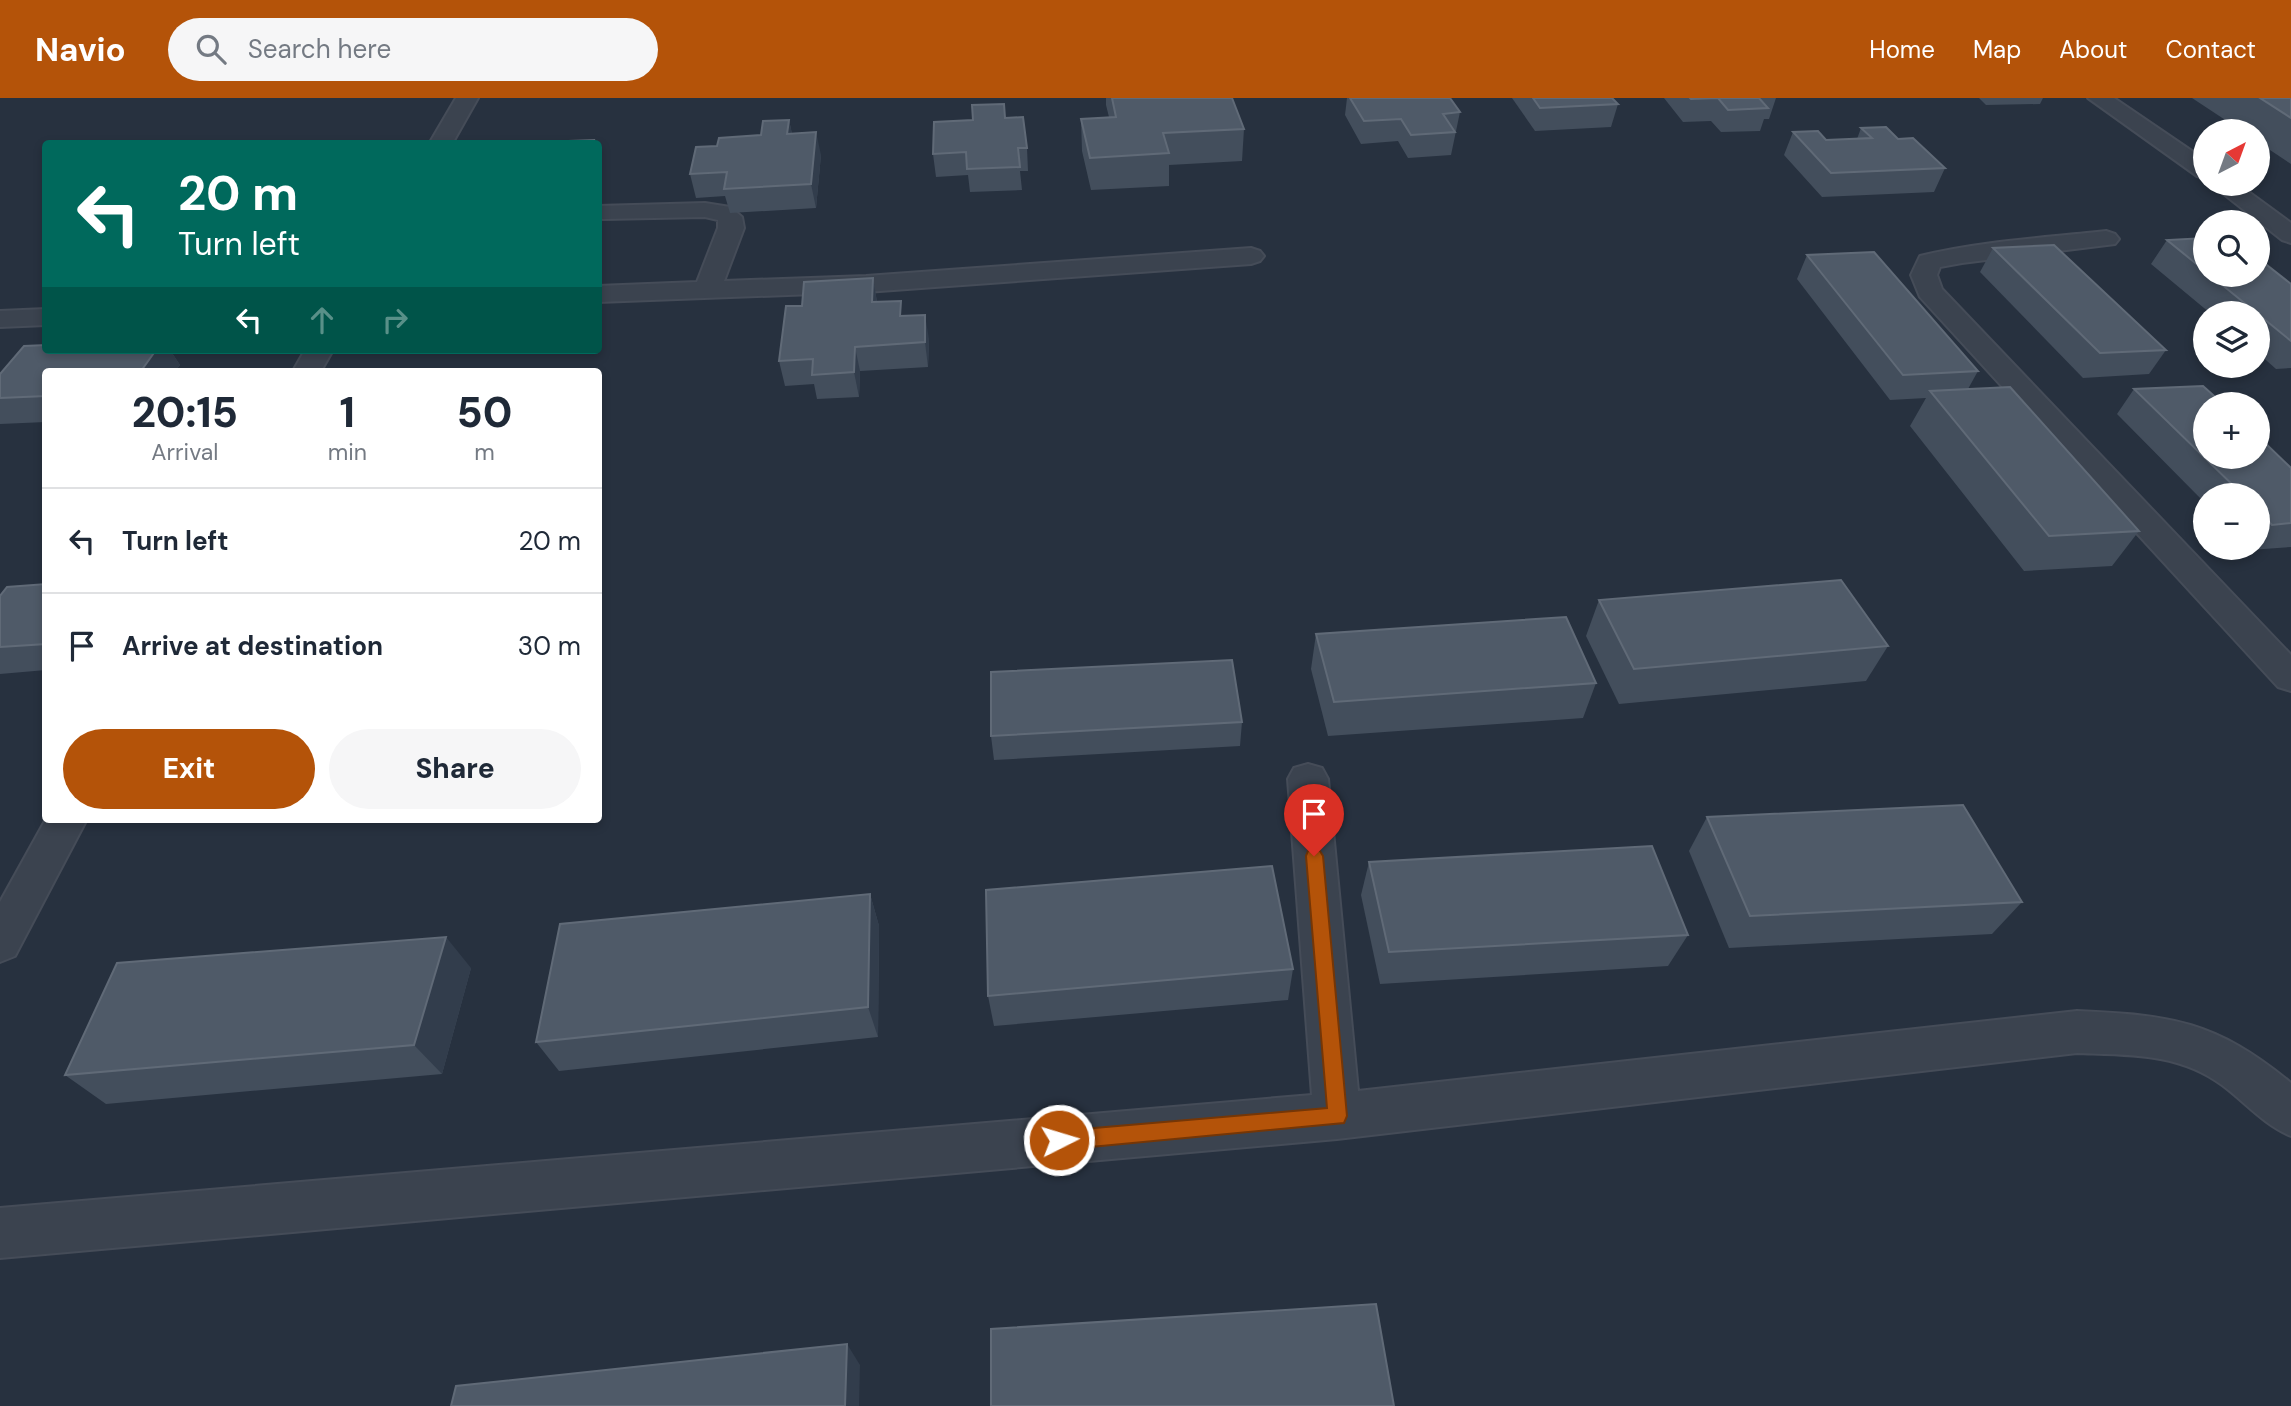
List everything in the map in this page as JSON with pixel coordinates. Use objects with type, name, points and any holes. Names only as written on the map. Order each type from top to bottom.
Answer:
[{"type":"street","points":[[442,140],[467,98]]},
{"type":"street","points":[[2099,98],[2193,164]]},
{"type":"street","points":[[2241,196],[2291,235]]},
{"type":"street","points":[[2256,206],[2291,205]]},
{"type":"street","points":[[603,212],[705,210],[721,212],[730,217],[731,228],[707,290]]},
{"type":"street","points":[[2106,239],[1962,255],[1929,262],[1924,275],[1929,291],[2291,678]]},
{"type":"street","points":[[602,294],[866,284],[1251,256]]},
{"type":"street","points":[[0,319],[42,317]]},
{"type":"street","points":[[1308,779],[1337,1116]]},
{"type":"street","points":[[0,943],[65,823]]},
{"type":"street","points":[[0,1233],[1337,1116],[2077,1032],[2154,1036],[2200,1048],[2239,1070],[2291,1113]]},
{"type":"building","points":[[1112,98],[1232,98],[1244,129],[1163,133],[1169,153],[1090,158],[1081,119],[1116,117]]},
{"type":"building","points":[[1350,98],[1450,98],[1460,112],[1443,114],[1455,132],[1411,135],[1401,119],[1364,121]]},
{"type":"building","points":[[1533,98],[1612,98],[1618,104],[1540,108]]},
{"type":"building","points":[[1718,98],[1759,98],[1768,108],[1728,110]]},
{"type":"building","points":[[2260,98],[2291,98],[2291,118]]},
{"type":"building","points":[[1004,104],[1005,118],[1023,117],[1027,148],[1018,148],[1020,167],[967,169],[966,152],[933,154],[934,122],[973,120],[972,105]]},
{"type":"building","points":[[789,120],[787,134],[816,132],[811,184],[724,189],[727,172],[690,174],[696,147],[717,146],[719,138],[761,135],[763,121]]},
{"type":"building","points":[[1886,127],[1898,139],[1913,138],[1945,168],[1831,173],[1793,132],[1818,131],[1826,140],[1872,138],[1861,128]]},
{"type":"building","points":[[2193,239],[2193,261],[2167,240]]},
{"type":"building","points":[[2054,245],[2166,350],[2100,353],[1993,248]]},
{"type":"building","points":[[1874,252],[1978,371],[1903,375],[1807,255]]},
{"type":"building","points":[[2270,267],[2291,284],[2291,341],[2270,324],[2270,301],[2242,301],[2225,287],[2270,287]]},
{"type":"building","points":[[873,278],[872,302],[901,301],[900,316],[925,315],[925,342],[855,347],[854,372],[812,375],[813,359],[779,361],[786,306],[802,306],[804,282]]},
{"type":"building","points":[[42,345],[42,354],[153,354],[143,368],[42,368],[42,396],[0,398],[0,374],[24,346]]},
{"type":"building","points":[[2203,386],[2210,392],[2193,392],[2193,446],[2134,389]]},
{"type":"building","points":[[2010,387],[2139,531],[2049,536],[1930,391]]},
{"type":"building","points":[[2270,448],[2291,468],[2291,523],[2272,525],[2270,523],[2270,483],[2231,483],[2216,469],[2270,469]]},
{"type":"building","points":[[1841,580],[1888,646],[1634,669],[1599,600]]},
{"type":"building","points":[[42,584],[42,644],[0,647],[0,596],[7,587]]},
{"type":"building","points":[[1566,617],[1596,683],[1334,702],[1316,634]]},
{"type":"building","points":[[1232,660],[1242,722],[991,736],[991,672]]},
{"type":"building","points":[[1963,805],[2022,902],[1750,916],[1707,817]]},
{"type":"building","points":[[1652,846],[1688,935],[1389,952],[1369,862]]},
{"type":"building","points":[[1272,866],[1293,969],[988,996],[986,890]]},
{"type":"building","points":[[870,894],[868,1007],[536,1042],[560,924]]},
{"type":"building","points":[[446,937],[414,1045],[65,1075],[117,963]]},
{"type":"building","points":[[1376,1304],[1394,1406],[991,1406],[991,1329]]},
{"type":"building","points":[[847,1344],[845,1406],[451,1406],[456,1386]]},
{"type":"route","points":[[1059,1140],[1337,1116],[1314,856]]}]
